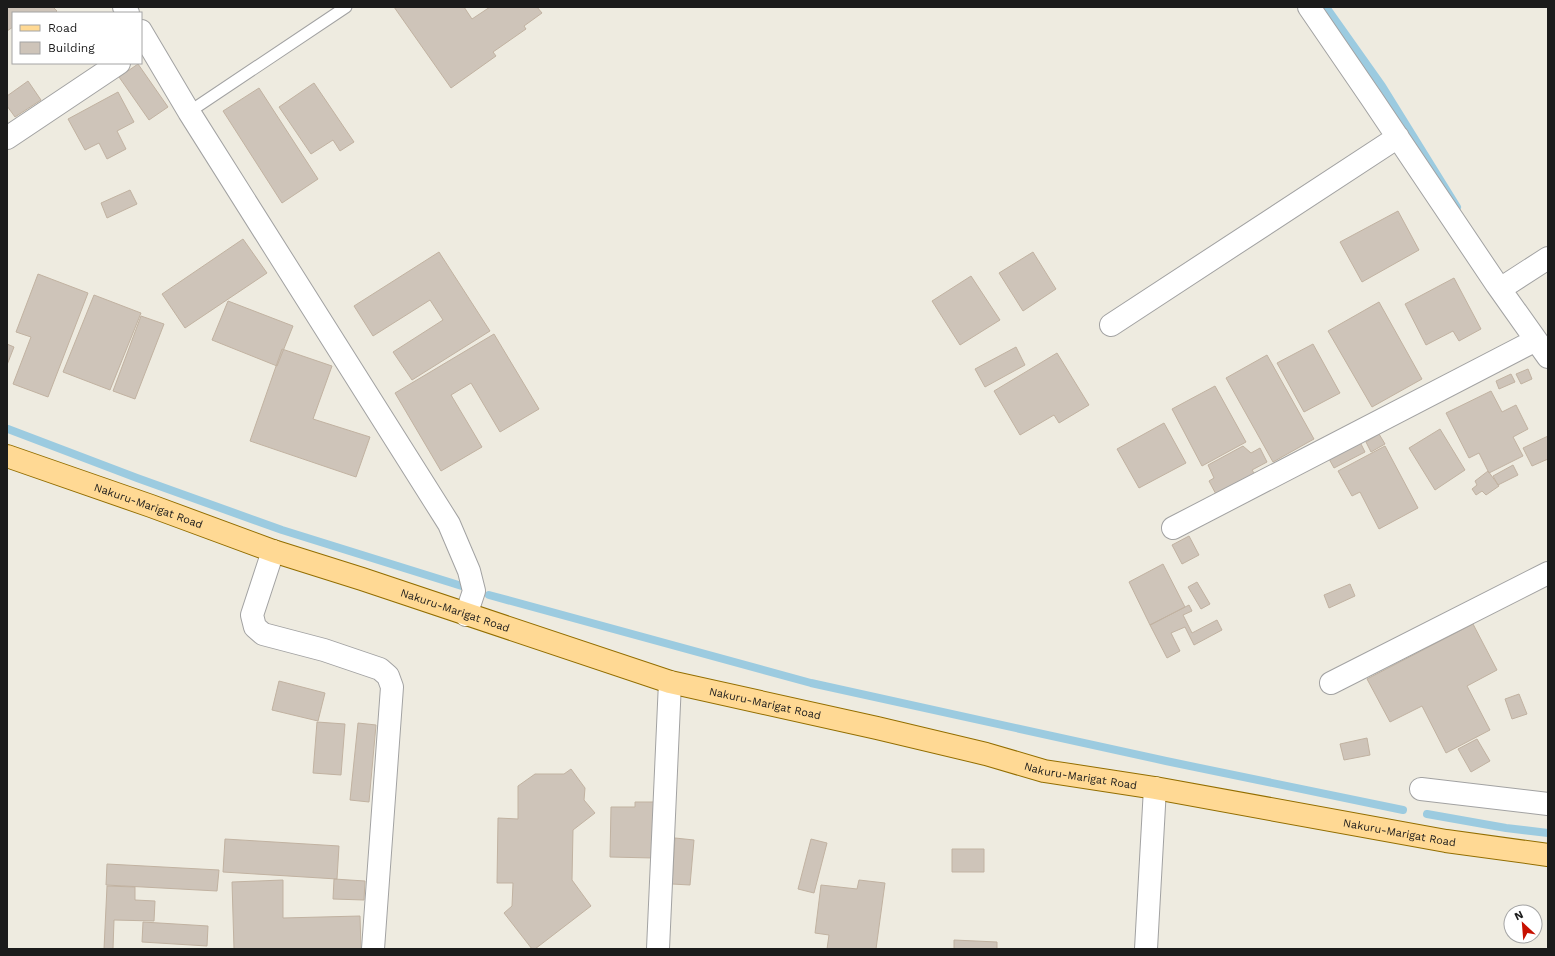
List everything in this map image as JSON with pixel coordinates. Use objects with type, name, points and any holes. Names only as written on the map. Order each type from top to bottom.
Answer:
[{"type":"main road","name":"Nakuru-Marigat Road","points":[[7,456],[151,506],[273,551],[362,579],[670,682],[986,754],[1044,771],[1155,788],[1446,841],[1548,855]]},
{"type":"street","points":[[1309,7],[1548,358]]},
{"type":"street","points":[[144,41],[449,524],[469,571],[474,591],[466,615]]},
{"type":"street","points":[[7,138],[118,64]]},
{"type":"street","points":[[1111,325],[1398,137]]},
{"type":"street","points":[[1500,289],[1548,258]]},
{"type":"street","points":[[1173,528],[1536,340]]},
{"type":"street","points":[[273,551],[252,615],[255,627],[263,634],[324,650],[380,669],[388,676],[392,687],[373,949]]},
{"type":"street","points":[[1331,683],[1548,573]]},
{"type":"street","points":[[658,949],[670,682]]},
{"type":"street","points":[[1146,949],[1155,788]]},
{"type":"street","points":[[1421,789],[1548,804]]},
{"type":"lane","points":[[189,112],[346,7]]},
{"type":"building","points":[[7,7],[53,7],[57,11],[12,12],[12,28],[7,31]]},
{"type":"building","points":[[394,7],[464,7],[472,19],[490,7],[537,7],[542,13],[524,26],[526,29],[493,52],[496,56],[451,88]]},
{"type":"building","points":[[138,64],[168,107],[149,120],[119,77]]},
{"type":"building","points":[[28,81],[41,100],[15,117],[7,106],[7,96]]},
{"type":"building","points":[[314,83],[354,142],[340,151],[333,140],[311,154],[279,107]]},
{"type":"building","points":[[259,88],[318,179],[282,203],[223,111]]},
{"type":"building","points":[[118,92],[134,122],[117,131],[126,149],[107,159],[99,143],[85,150],[68,119]]},
{"type":"building","points":[[130,190],[137,204],[107,218],[101,203]]},
{"type":"building","points":[[1398,211],[1419,250],[1362,282],[1340,242]]},
{"type":"building","points":[[243,239],[267,273],[185,328],[162,294]]},
{"type":"building","points":[[439,252],[490,331],[412,380],[393,352],[443,320],[430,300],[373,336],[354,306]]},
{"type":"building","points":[[1033,252],[1056,289],[1023,311],[999,273]]},
{"type":"building","points":[[38,274],[88,293],[48,397],[13,384],[31,337],[16,332]]},
{"type":"building","points":[[971,276],[1000,320],[960,345],[932,301]]},
{"type":"building","points":[[1454,278],[1481,329],[1459,341],[1453,331],[1426,345],[1405,304]]},
{"type":"building","points":[[94,295],[141,313],[110,390],[63,372]]},
{"type":"building","points":[[228,301],[293,326],[277,366],[212,340]]},
{"type":"building","points":[[1379,302],[1422,379],[1372,407],[1328,331]]},
{"type":"building","points":[[141,316],[164,324],[135,399],[113,391]]},
{"type":"building","points":[[494,334],[539,409],[500,432],[471,383],[451,395],[482,447],[441,471],[395,393]]},
{"type":"building","points":[[7,344],[14,347],[7,365]]},
{"type":"building","points":[[1313,344],[1340,393],[1304,412],[1277,363]]},
{"type":"building","points":[[1016,347],[1025,365],[985,387],[975,369]]},
{"type":"building","points":[[282,349],[332,366],[313,419],[370,437],[356,477],[250,441]]},
{"type":"building","points":[[1057,353],[1089,405],[1059,423],[1054,415],[1020,435],[994,391]]},
{"type":"building","points":[[1267,355],[1314,439],[1273,462],[1226,378]]},
{"type":"building","points":[[1528,369],[1532,379],[1521,384],[1516,374]]},
{"type":"building","points":[[1511,374],[1515,382],[1499,389],[1496,381]]},
{"type":"building","points":[[1215,386],[1246,442],[1202,466],[1172,409]]},
{"type":"building","points":[[1491,391],[1502,412],[1516,405],[1528,429],[1513,437],[1523,456],[1489,473],[1479,453],[1469,458],[1446,413]]},
{"type":"building","points":[[1164,423],[1186,463],[1139,488],[1117,449]]},
{"type":"building","points":[[1440,429],[1465,470],[1435,490],[1409,448]]},
{"type":"building","points":[[1379,434],[1385,444],[1371,452],[1366,442]]},
{"type":"building","points":[[1548,436],[1548,459],[1532,466],[1523,448]]},
{"type":"building","points":[[1360,442],[1365,452],[1334,468],[1329,459]]},
{"type":"building","points":[[1243,446],[1251,453],[1260,448],[1267,462],[1252,470],[1256,476],[1218,498],[1209,481],[1214,478],[1208,465]]},
{"type":"building","points":[[1385,446],[1418,508],[1379,529],[1360,492],[1352,496],[1338,471]]},
{"type":"building","points":[[1513,465],[1518,475],[1498,485],[1493,476]]},
{"type":"building","points":[[1488,471],[1499,486],[1486,495],[1482,491],[1476,495],[1472,489],[1477,485],[1475,481]]},
{"type":"building","points":[[1189,536],[1199,555],[1182,564],[1172,545]]},
{"type":"building","points":[[1163,564],[1185,607],[1150,625],[1129,582]]},
{"type":"building","points":[[1197,582],[1210,604],[1201,609],[1188,587]]},
{"type":"building","points":[[1350,584],[1355,596],[1329,608],[1324,595]]},
{"type":"building","points":[[1189,605],[1192,611],[1183,615],[1192,633],[1217,620],[1222,630],[1194,645],[1185,627],[1171,633],[1180,651],[1167,658],[1150,625]]},
{"type":"building","points":[[1473,624],[1497,670],[1467,686],[1490,730],[1446,753],[1422,706],[1390,722],[1367,679]]},
{"type":"building","points":[[279,681],[325,693],[318,721],[272,710]]},
{"type":"building","points":[[1519,694],[1527,714],[1512,719],[1505,699]]},
{"type":"building","points":[[317,722],[345,724],[341,775],[313,773]]},
{"type":"building","points":[[358,723],[376,725],[369,802],[350,800]]},
{"type":"building","points":[[1367,738],[1370,755],[1344,760],[1340,744]]},
{"type":"building","points":[[1477,739],[1490,761],[1471,772],[1458,749]]},
{"type":"building","points":[[571,769],[585,788],[584,800],[595,813],[573,830],[572,880],[591,906],[535,949],[532,949],[504,913],[512,906],[513,883],[497,883],[498,818],[518,819],[518,786],[535,774],[564,774]]},
{"type":"building","points":[[635,802],[654,802],[653,858],[610,857],[611,807],[635,807]]},
{"type":"building","points":[[675,838],[694,840],[690,885],[672,884]]},
{"type":"building","points":[[225,839],[339,846],[337,879],[223,872]]},
{"type":"building","points":[[811,839],[827,843],[814,893],[798,889]]},
{"type":"building","points":[[952,849],[984,849],[984,872],[952,872]]},
{"type":"building","points":[[107,864],[219,870],[217,891],[106,885]]},
{"type":"building","points":[[334,879],[365,881],[364,900],[333,899]]},
{"type":"building","points":[[283,880],[283,918],[360,916],[361,949],[234,949],[232,882]]},
{"type":"building","points":[[859,880],[885,883],[876,949],[827,949],[829,935],[815,933],[821,885],[857,889]]},
{"type":"building","points":[[107,886],[135,887],[135,900],[155,901],[154,921],[114,920],[113,949],[104,949]]},
{"type":"building","points":[[143,922],[208,926],[207,946],[142,942]]},
{"type":"building","points":[[954,940],[997,942],[997,949],[954,949]]},
{"type":"waterway","points":[[1326,7],[1382,86],[1457,207]]},
{"type":"waterway","points":[[8,429],[137,478],[282,530],[465,587]]},
{"type":"waterway","points":[[489,595],[811,683],[1166,761],[1403,810]]},
{"type":"waterway","points":[[1427,814],[1506,828],[1548,833]]}]
